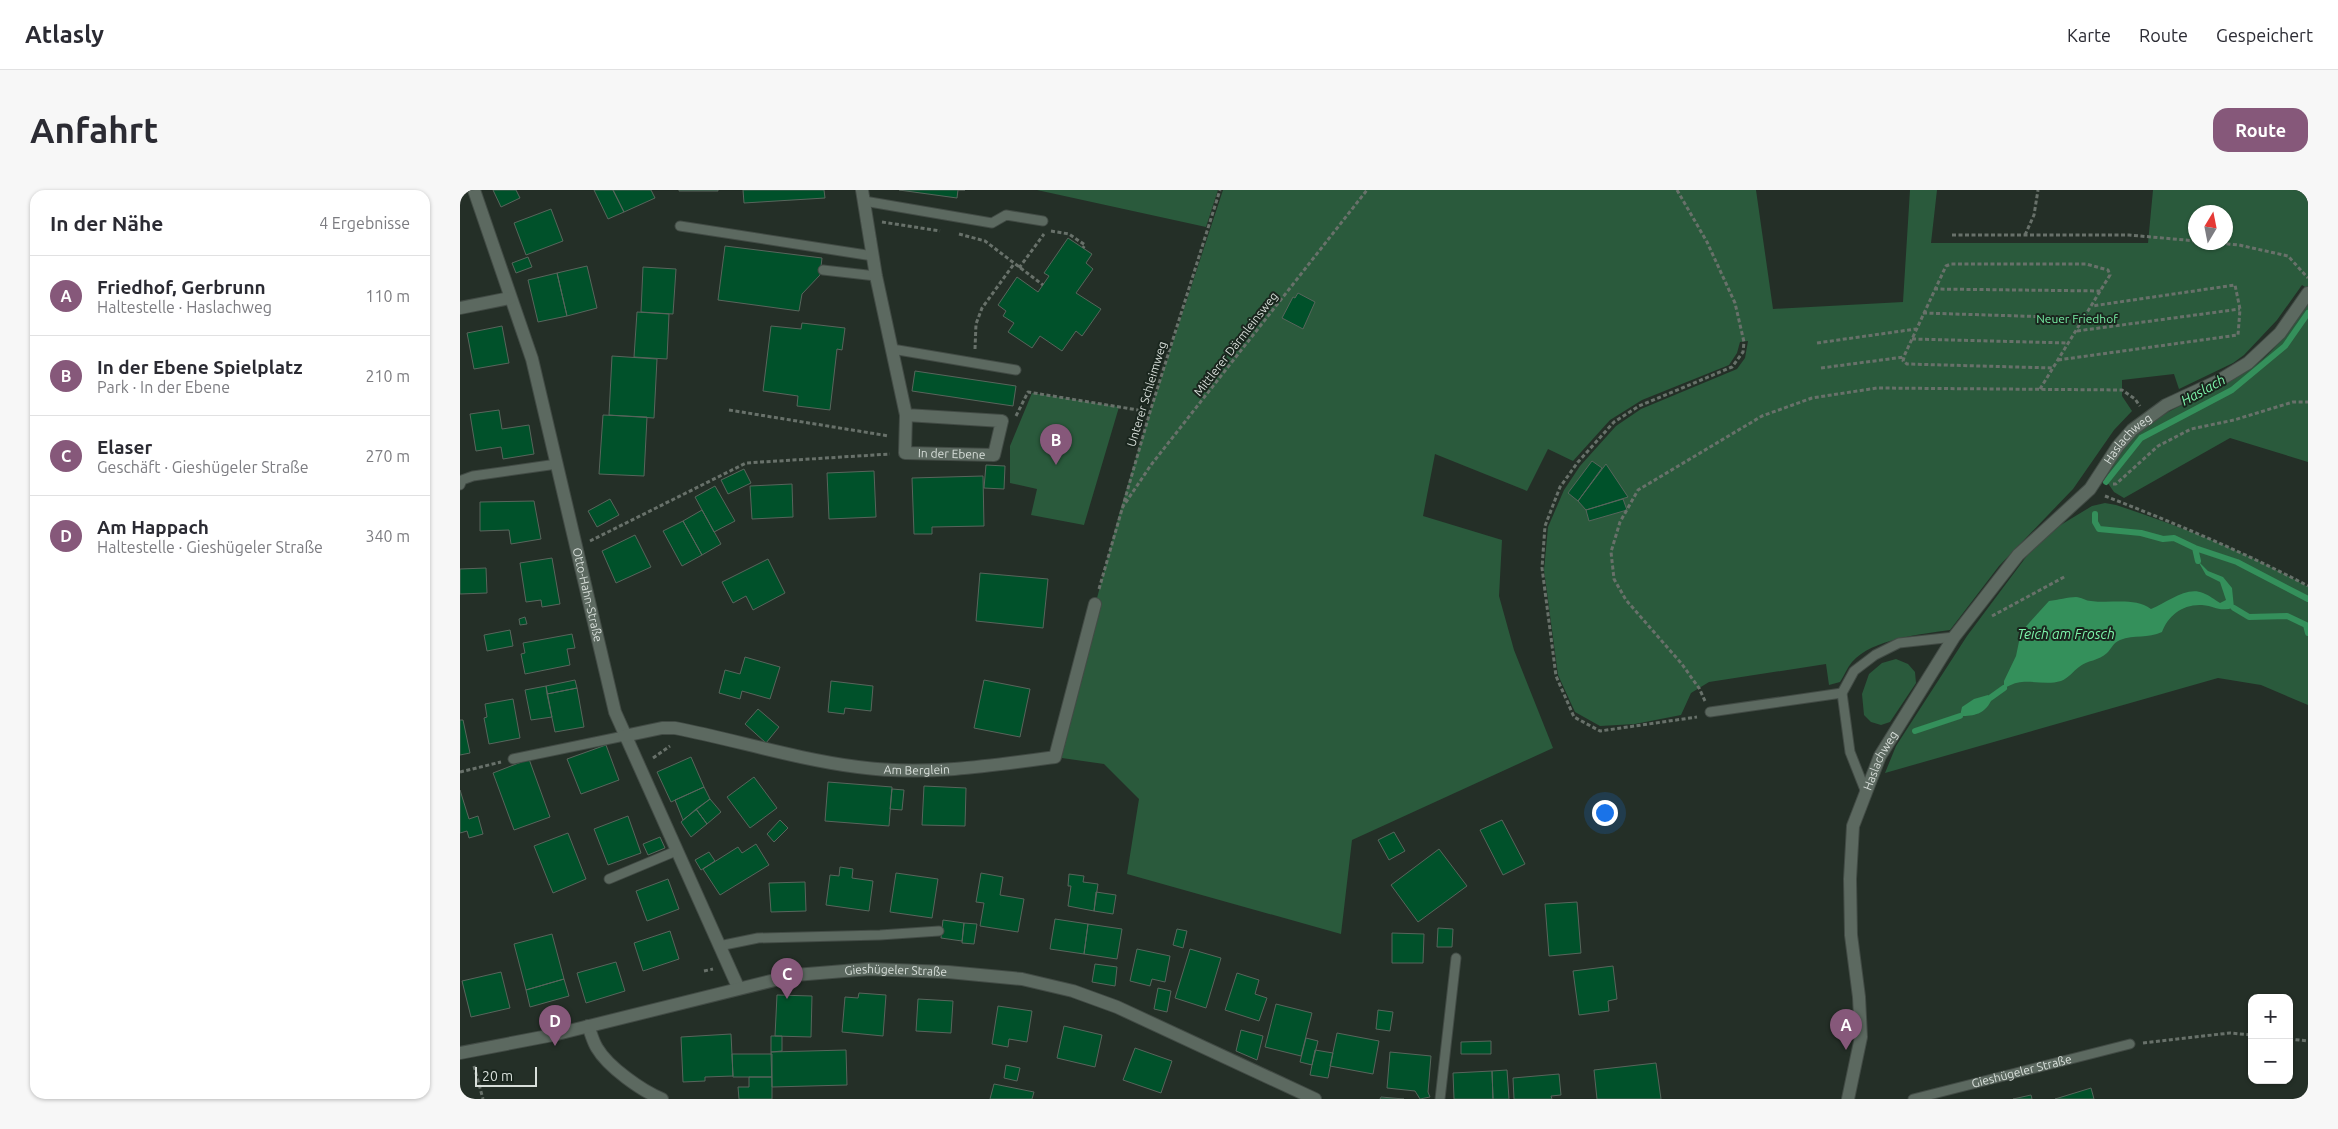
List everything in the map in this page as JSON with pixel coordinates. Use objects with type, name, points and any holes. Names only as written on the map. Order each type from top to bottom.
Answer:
[{"type":"street","name":"Otto-Hahn-Straße","points":[[474,190],[532,359],[615,712],[624,736],[738,987]]},
{"type":"street","name":"In der Ebene","points":[[863,196],[876,276],[906,415],[904,453],[994,455],[1002,420]]},
{"type":"street","name":"Haslachweg","points":[[1848,1099],[1861,1037],[1859,997],[1851,936],[1850,879],[1853,826],[1880,756],[1954,637],[2018,555],[2091,488],[2118,446],[2132,430],[2166,405],[2220,380],[2248,363],[2280,332],[2308,293]]},
{"type":"street","points":[[460,308],[510,298]]},
{"type":"street","points":[[906,415],[1002,420]]},
{"type":"street","name":"Am Berglein","points":[[624,736],[662,728],[675,728],[825,762],[860,767],[908,770],[955,768],[1055,757],[1095,604]]},
{"type":"street","name":"Gieshügeler Straße","points":[[460,1053],[553,1035],[738,987],[795,975],[869,969],[1022,978],[1073,991],[1117,1007],[1314,1099]]},
{"type":"street","points":[[588,1026],[596,1048],[614,1069],[654,1096],[662,1099]]},
{"type":"lane","points":[[863,196],[992,223],[1006,215],[1043,221]]},
{"type":"lane","points":[[680,226],[873,256]]},
{"type":"lane","points":[[823,270],[876,276]]},
{"type":"lane","points":[[892,349],[1016,370]]},
{"type":"lane","points":[[460,485],[462,480],[473,476],[557,464]]},
{"type":"lane","points":[[1866,790],[1850,752],[1842,693],[1854,671],[1875,655],[1899,643],[1954,637]]},
{"type":"lane","points":[[1710,712],[1842,693]]},
{"type":"lane","points":[[513,759],[624,736]]},
{"type":"lane","points":[[608,879],[676,851]]},
{"type":"lane","points":[[719,946],[758,938],[880,936],[938,931]]},
{"type":"lane","points":[[1440,1099],[1456,958]]},
{"type":"lane","name":"Gieshügeler Straße","points":[[1913,1099],[2130,1044]]},
{"type":"path","name":"Unterer Schleimweg","points":[[1095,604],[1120,510],[1220,190]]},
{"type":"path","name":"Mittlerer Därmleinsweg","points":[[1120,510],[1151,465],[1366,190]]},
{"type":"path","points":[[1677,190],[1708,242],[1731,294],[1744,342],[1743,352],[1732,367],[1639,406],[1614,422],[1578,462],[1560,487],[1545,526],[1542,568],[1556,676],[1574,717],[1600,731],[1695,718],[1710,712],[1699,688],[1681,663],[1626,600],[1614,578],[1611,552],[1620,522],[1638,490],[1762,416],[1812,398],[1877,388],[2122,390],[2135,399],[2148,417]]},
{"type":"path","points":[[2025,235],[2034,215],[2038,190]]},
{"type":"path","points":[[867,219],[958,234],[985,241],[1043,285]]},
{"type":"path","points":[[1019,268],[1047,231],[1070,234],[1085,245],[1083,248]]},
{"type":"path","points":[[1952,235],[2129,235],[2188,240]]},
{"type":"path","points":[[2233,245],[2288,256],[2308,278]]},
{"type":"path","points":[[974,363],[976,324],[982,308],[1014,264]]},
{"type":"path","points":[[2040,389],[2101,291],[2110,275],[2108,270],[2086,264],[1951,264],[1944,269],[1903,361],[1907,364],[2053,368]]},
{"type":"path","points":[[2058,360],[2238,335],[2240,309],[2235,286],[2092,306]]},
{"type":"path","points":[[1934,289],[2101,291]]},
{"type":"path","points":[[2076,331],[2240,309]]},
{"type":"path","points":[[1923,313],[2084,318]]},
{"type":"path","points":[[1817,343],[1916,330]]},
{"type":"path","points":[[1912,339],[2068,343]]},
{"type":"path","points":[[1822,368],[1904,357]]},
{"type":"path","points":[[1002,420],[1014,418],[1028,392],[1150,412]]},
{"type":"path","name":"Haslachweg","points":[[2091,488],[2116,484],[2158,446],[2191,428],[2234,420],[2293,402],[2308,402]]},
{"type":"path","points":[[729,410],[905,438]]},
{"type":"path","points":[[576,547],[746,463],[904,453]]},
{"type":"path","points":[[2091,488],[2181,525],[2268,565],[2308,586]]},
{"type":"path","points":[[1988,618],[2066,576]]},
{"type":"path","points":[[646,763],[678,740]]},
{"type":"path","points":[[460,772],[513,759]]},
{"type":"path","points":[[2130,1044],[2230,1033],[2248,1035]]},
{"type":"path","points":[[2293,1039],[2308,1040]]},
{"type":"path","points":[[473,1063],[483,1099]]},
{"type":"green space","points":[[1037,190],[1218,190],[1206,227]]},
{"type":"green space","name":"Neuer Friedhof","points":[[1223,190],[1756,190],[1773,309],[1903,302],[1910,190],[1937,190],[1931,243],[2148,243],[2153,190],[2308,190],[2308,289],[2302,285],[2277,320],[2244,355],[2233,363],[2179,389],[2174,374],[2122,380],[2122,396],[2132,411],[2114,430],[2073,489],[1999,566],[1950,630],[1898,639],[1872,648],[1852,662],[1840,682],[1829,685],[1826,664],[1709,682],[1691,693],[1681,715],[1635,724],[1600,726],[1575,712],[1558,675],[1544,570],[1548,527],[1564,490],[1580,466],[1616,426],[1641,409],[1737,369],[1745,358],[1748,341],[1740,342],[1737,353],[1729,365],[1642,400],[1610,420],[1573,461],[1548,449],[1527,491],[1435,454],[1423,516],[1502,540],[1499,596],[1514,650],[1553,748],[1352,840],[1341,934],[1127,874],[1139,799],[1104,764],[1055,757],[1120,511],[1150,412]]},
{"type":"green space","points":[[2308,301],[2308,462],[2230,438],[2124,498],[2114,492],[2105,479],[2116,456],[2132,438],[2170,411],[2234,379],[2263,359],[2290,328]]},
{"type":"green space","points":[[1032,393],[1119,407],[1084,525],[1031,515],[1037,489],[1010,483],[1010,446]]},
{"type":"green space","points":[[2105,503],[2141,513],[2190,531],[2262,563],[2308,587],[2308,705],[2261,685],[2218,678],[1885,773],[1896,746],[1967,636],[2032,549],[2059,526],[2092,506]]},
{"type":"green space","points":[[1896,659],[1908,664],[1915,672],[1916,683],[1890,722],[1881,725],[1871,722],[1864,715],[1862,694],[1869,674],[1882,663]]},
{"type":"water","name":"Teich am Frosch","points":[[2198,561],[2208,571],[2223,577],[2232,588],[2234,608],[2220,609],[2195,605],[2182,609],[2172,616],[2162,632],[2120,640],[2104,656],[2082,665],[2061,681],[2051,683],[2020,682],[2004,688],[2004,681],[2016,656],[2021,632],[2049,601],[2076,597],[2099,602],[2137,603],[2151,609],[2183,593],[2197,591],[2220,603],[2226,600],[2220,582],[2206,575]]},
{"type":"water","points":[[1988,695],[1991,701],[1985,709],[1975,715],[1960,716],[1962,707],[1974,699]]},
{"type":"building","points":[[493,190],[516,190],[520,198],[501,207]]},
{"type":"building","points":[[594,190],[613,190],[624,212],[608,219]]},
{"type":"building","points":[[613,190],[651,190],[655,198],[624,212]]},
{"type":"building","points":[[718,190],[718,191],[679,191]]},
{"type":"building","points":[[743,190],[824,190],[825,198],[744,203]]},
{"type":"building","points":[[899,190],[958,190],[957,198]]},
{"type":"building","points":[[551,209],[563,241],[526,255],[514,223]]},
{"type":"building","points":[[1068,238],[1092,254],[1086,263],[1093,269],[1076,293],[1101,309],[1082,336],[1076,331],[1062,351],[1040,336],[1032,348],[1008,332],[1014,323],[1003,316],[1006,311],[998,305],[1017,277],[1038,292],[1049,276],[1044,273]]},
{"type":"building","points":[[725,246],[822,258],[820,275],[802,294],[799,311],[718,300]]},
{"type":"building","points":[[528,257],[532,267],[516,273],[512,263]]},
{"type":"building","points":[[587,266],[597,308],[567,316],[557,273]]},
{"type":"building","points":[[643,267],[676,269],[673,314],[641,312]]},
{"type":"building","points":[[557,273],[567,316],[538,322],[528,280]]},
{"type":"building","points":[[1298,293],[1315,302],[1303,329],[1282,318],[1293,297],[1295,298]]},
{"type":"building","points":[[637,312],[669,314],[667,359],[634,357]]},
{"type":"building","points":[[802,323],[845,328],[842,350],[837,349],[830,410],[797,406],[798,396],[763,391],[771,326],[801,329]]},
{"type":"building","points":[[502,326],[509,363],[474,369],[467,333]]},
{"type":"building","points":[[612,356],[657,359],[654,418],[609,415]]},
{"type":"building","points":[[915,371],[1016,386],[1013,406],[912,391]]},
{"type":"building","points":[[499,410],[502,429],[529,425],[534,454],[503,459],[501,447],[476,451],[470,414]]},
{"type":"building","points":[[603,415],[647,417],[644,476],[599,474]]},
{"type":"building","points":[[1592,461],[1602,468],[1578,501],[1568,493]]},
{"type":"building","points":[[1606,464],[1628,497],[1586,510],[1578,501]]},
{"type":"building","points":[[986,465],[1005,466],[1004,489],[984,488]]},
{"type":"building","points":[[744,469],[751,483],[728,494],[721,480]]},
{"type":"building","points":[[874,471],[876,517],[829,519],[827,473]]},
{"type":"building","points":[[983,476],[984,526],[932,527],[932,534],[914,534],[912,478]]},
{"type":"building","points":[[792,484],[793,517],[752,519],[750,486]]},
{"type":"building","points":[[715,486],[735,521],[714,532],[695,497]]},
{"type":"building","points":[[610,499],[619,515],[597,527],[588,511]]},
{"type":"building","points":[[1623,499],[1627,510],[1589,521],[1586,510]]},
{"type":"building","points":[[534,501],[541,539],[511,544],[509,530],[480,531],[480,502]]},
{"type":"building","points":[[702,510],[721,544],[702,555],[683,521]]},
{"type":"building","points":[[683,521],[702,555],[682,566],[663,531]]},
{"type":"building","points":[[635,535],[651,567],[616,583],[602,551]]},
{"type":"building","points":[[552,558],[560,604],[542,607],[541,600],[526,602],[520,563]]},
{"type":"building","points":[[768,559],[785,593],[753,610],[746,596],[733,603],[722,582]]},
{"type":"building","points":[[486,568],[487,593],[460,594],[460,569]]},
{"type":"building","points":[[980,573],[1048,579],[1043,628],[976,621]]},
{"type":"building","points":[[525,617],[527,624],[520,625],[519,619]]},
{"type":"building","points":[[510,630],[513,646],[487,651],[484,635]]},
{"type":"building","points":[[572,634],[575,648],[567,649],[570,665],[525,674],[521,654],[525,653],[523,643]]},
{"type":"building","points":[[745,657],[780,667],[770,699],[742,691],[740,699],[719,693],[725,670],[740,674]]},
{"type":"building","points":[[575,680],[577,688],[547,694],[546,686]]},
{"type":"building","points":[[984,680],[1030,689],[1020,737],[974,728]]},
{"type":"building","points":[[831,681],[873,686],[871,711],[845,708],[844,714],[828,712]]},
{"type":"building","points":[[546,686],[552,717],[531,720],[525,690]]},
{"type":"building","points":[[577,688],[584,727],[555,732],[547,694]]},
{"type":"building","points":[[513,699],[520,738],[489,744],[484,718],[487,717],[485,704]]},
{"type":"building","points":[[758,709],[779,727],[766,743],[745,724]]},
{"type":"building","points":[[460,720],[463,720],[470,753],[460,755]]},
{"type":"building","points":[[606,745],[619,780],[581,794],[567,759]]},
{"type":"building","points":[[691,757],[704,787],[671,802],[657,772]]},
{"type":"building","points":[[529,759],[550,817],[514,830],[493,773]]},
{"type":"building","points":[[754,777],[777,808],[750,828],[727,797]]},
{"type":"building","points":[[828,782],[892,787],[889,826],[825,821]]},
{"type":"building","points":[[924,786],[966,788],[965,826],[922,825]]},
{"type":"building","points":[[704,787],[710,799],[683,820],[675,800]]},
{"type":"building","points":[[892,789],[904,790],[902,810],[890,809]]},
{"type":"building","points":[[460,790],[469,819],[478,816],[483,834],[469,838],[467,831],[460,833]]},
{"type":"building","points":[[710,799],[721,812],[707,824],[696,809]]},
{"type":"building","points":[[696,809],[707,824],[691,837],[681,822]]},
{"type":"building","points":[[628,816],[641,853],[608,865],[594,829]]},
{"type":"building","points":[[780,820],[788,828],[774,842],[767,834]]},
{"type":"building","points":[[1502,820],[1525,864],[1503,875],[1480,830]]},
{"type":"building","points":[[1394,832],[1405,851],[1389,860],[1378,840]]},
{"type":"building","points":[[568,833],[586,879],[553,893],[534,846]]},
{"type":"building","points":[[660,837],[665,848],[648,855],[643,844]]},
{"type":"building","points":[[756,844],[769,865],[720,895],[703,869],[738,847],[742,853]]},
{"type":"building","points":[[1439,849],[1467,886],[1418,922],[1391,885]]},
{"type":"building","points":[[709,852],[715,861],[701,870],[695,860]]},
{"type":"building","points":[[840,867],[853,869],[852,878],[873,881],[869,911],[826,905],[830,875],[839,876]]},
{"type":"building","points":[[896,873],[938,879],[932,918],[890,912]]},
{"type":"building","points":[[981,873],[1003,877],[1000,895],[1024,899],[1018,932],[980,926],[984,903],[976,902]]},
{"type":"building","points":[[1069,874],[1084,876],[1083,882],[1098,884],[1094,911],[1068,906],[1071,886],[1068,886]]},
{"type":"building","points":[[668,879],[679,909],[647,921],[636,891]]},
{"type":"building","points":[[805,882],[806,911],[771,912],[769,883]]},
{"type":"building","points":[[1096,892],[1116,895],[1113,914],[1094,911]]},
{"type":"building","points":[[1577,902],[1581,953],[1549,956],[1545,904]]},
{"type":"building","points":[[1055,919],[1088,924],[1084,954],[1050,949]]},
{"type":"building","points":[[943,920],[964,923],[962,941],[941,938]]},
{"type":"building","points":[[964,923],[977,924],[974,944],[962,943]]},
{"type":"building","points":[[1088,924],[1122,929],[1117,959],[1084,954]]},
{"type":"building","points":[[1438,928],[1453,929],[1452,947],[1437,947]]},
{"type":"building","points":[[1177,929],[1187,931],[1183,948],[1173,945]]},
{"type":"building","points":[[670,931],[679,959],[643,971],[634,943]]},
{"type":"building","points":[[1392,933],[1424,934],[1423,963],[1392,963]]},
{"type":"building","points":[[552,934],[564,979],[526,990],[514,944]]},
{"type":"building","points":[[1137,949],[1170,956],[1165,982],[1152,979],[1150,986],[1130,981]]},
{"type":"building","points":[[1190,949],[1221,958],[1206,1008],[1175,998]]},
{"type":"building","points":[[616,962],[625,991],[586,1003],[577,973]]},
{"type":"building","points":[[1095,964],[1117,967],[1115,986],[1092,982]]},
{"type":"building","points":[[1613,966],[1617,999],[1608,1001],[1609,1011],[1579,1015],[1573,971]]},
{"type":"building","points":[[501,972],[510,1008],[471,1017],[462,981]]},
{"type":"building","points":[[1237,973],[1259,980],[1255,994],[1267,998],[1259,1021],[1225,1010]]},
{"type":"building","points":[[564,979],[569,996],[530,1007],[526,990]]},
{"type":"building","points":[[1158,988],[1171,991],[1167,1012],[1154,1009]]},
{"type":"building","points":[[859,993],[886,995],[883,1036],[842,1032],[845,997],[858,998]]},
{"type":"building","points":[[777,995],[812,996],[811,1037],[775,1036]]},
{"type":"building","points":[[918,999],[953,1001],[951,1033],[916,1031]]},
{"type":"building","points":[[1276,1004],[1312,1013],[1301,1056],[1265,1047]]},
{"type":"building","points":[[998,1006],[1032,1011],[1027,1042],[1009,1039],[1008,1047],[992,1044]]},
{"type":"building","points":[[1378,1010],[1393,1012],[1390,1031],[1376,1029]]},
{"type":"building","points":[[1064,1026],[1102,1035],[1095,1067],[1057,1058]]},
{"type":"building","points":[[1241,1030],[1263,1036],[1257,1060],[1236,1051]]},
{"type":"building","points":[[1337,1033],[1379,1041],[1373,1074],[1330,1066]]},
{"type":"building","points":[[731,1034],[733,1076],[705,1077],[705,1081],[683,1082],[681,1037]]},
{"type":"building","points":[[771,1036],[782,1036],[782,1051],[771,1052]]},
{"type":"building","points":[[1306,1038],[1318,1041],[1312,1065],[1300,1062]]},
{"type":"building","points":[[1491,1041],[1491,1054],[1461,1054],[1461,1042]]},
{"type":"building","points":[[1135,1048],[1172,1061],[1161,1093],[1123,1080]]},
{"type":"building","points":[[846,1050],[847,1085],[772,1087],[771,1052]]},
{"type":"building","points":[[1315,1050],[1333,1053],[1328,1078],[1310,1075]]},
{"type":"building","points":[[1390,1052],[1431,1056],[1428,1092],[1430,1097],[1420,1099],[1415,1091],[1387,1088]]},
{"type":"building","points":[[732,1054],[772,1054],[772,1077],[733,1077]]},
{"type":"building","points":[[1656,1063],[1661,1099],[1597,1099],[1594,1070]]},
{"type":"building","points":[[1006,1065],[1020,1068],[1017,1081],[1004,1078]]},
{"type":"building","points":[[1507,1070],[1509,1099],[1493,1099],[1492,1071]]},
{"type":"building","points":[[1492,1071],[1493,1099],[1454,1099],[1453,1073]]},
{"type":"building","points":[[1559,1074],[1561,1095],[1551,1096],[1552,1099],[1514,1099],[1513,1078]]},
{"type":"building","points":[[749,1077],[772,1077],[772,1099],[739,1099],[738,1087],[749,1087]]},
{"type":"building","points":[[994,1084],[1034,1092],[1032,1099],[990,1099]]},
{"type":"building","points":[[2091,1088],[2094,1099],[2055,1099]]},
{"type":"building","points":[[2031,1095],[2032,1099],[2013,1099]]},
{"type":"building","points":[[1381,1097],[1404,1099],[1380,1099]]},
{"type":"waterway","name":"Haslach","points":[[2106,482],[2141,438],[2232,390],[2285,346],[2308,313]]},
{"type":"waterway","points":[[2095,514],[2095,522],[2099,529],[2141,533],[2163,539],[2174,538],[2195,548],[2237,562],[2308,599]]},
{"type":"waterway","points":[[2195,548],[2198,561]]},
{"type":"waterway","points":[[2234,608],[2249,617],[2287,616],[2306,625],[2308,633]]},
{"type":"waterway","points":[[1990,698],[2004,688]]},
{"type":"waterway","points":[[1915,731],[1960,716]]},
{"type":"place","name":"In der Ebene Spielplatz","points":[[1056,465]]},
{"type":"place","name":"Elaser","points":[[787,999]]},
{"type":"place","name":"Am Happach","points":[[555,1046]]},
{"type":"place","name":"Friedhof, Gerbrunn","points":[[1846,1050]]}]
